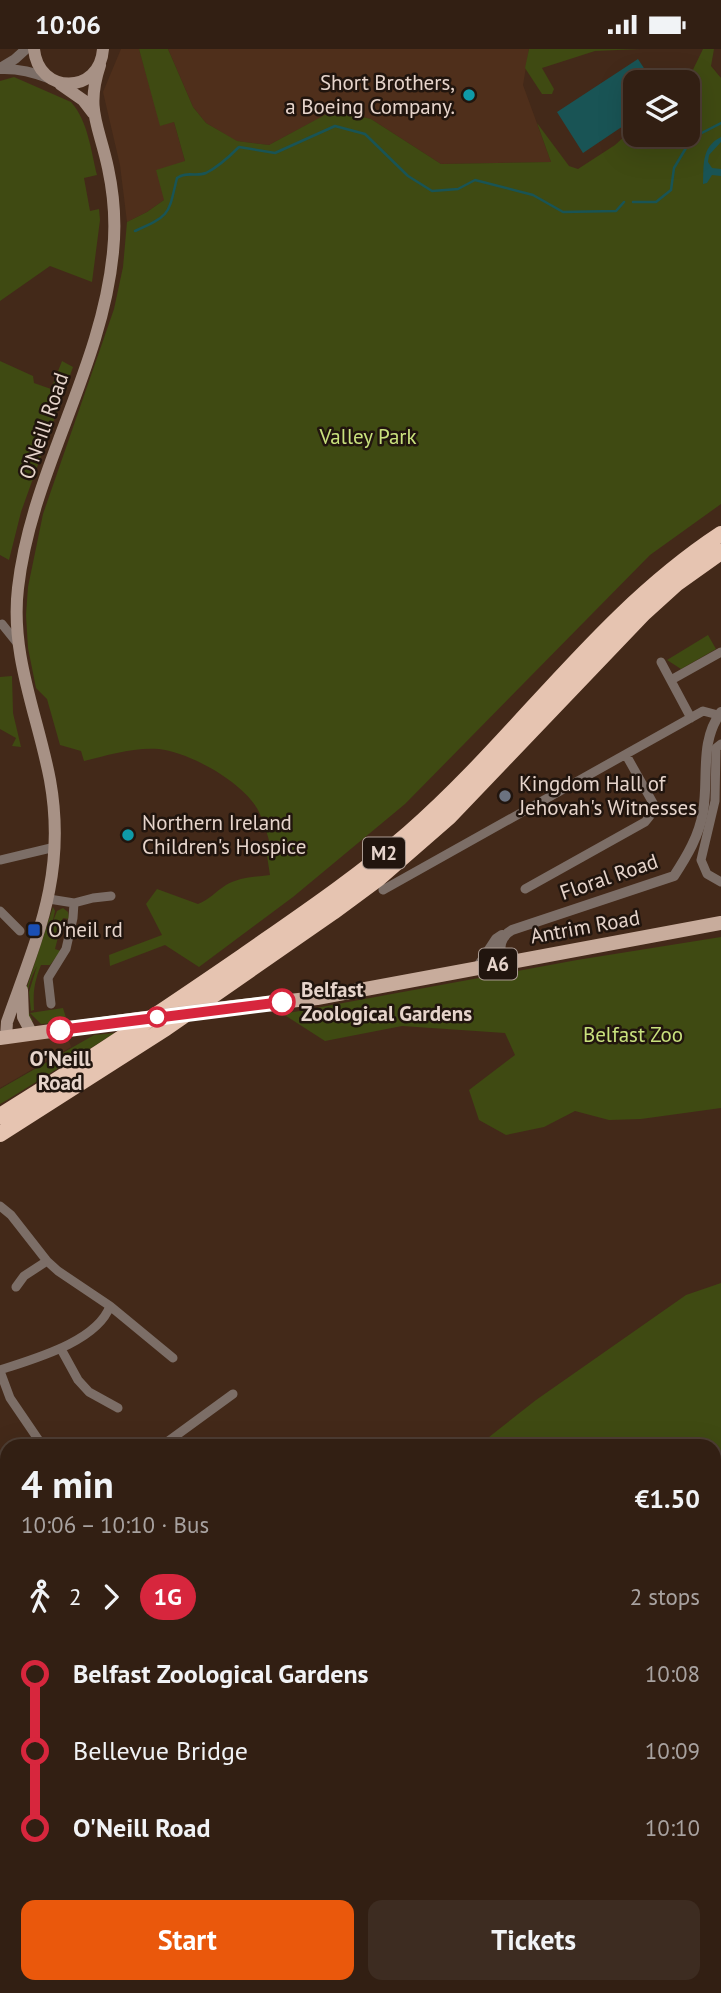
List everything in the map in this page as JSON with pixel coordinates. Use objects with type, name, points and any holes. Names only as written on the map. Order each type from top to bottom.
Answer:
[{"type":"highway","name":"M2","points":[[0,1116],[202,984],[315,907],[368,866],[440,804],[620,615],[678,564],[721,534]]},
{"type":"highway","name":"M2","points":[[0,1134],[156,1035],[379,878],[449,817],[644,613],[676,584],[721,552]]},
{"type":"main road","points":[[34,49],[41,70],[83,100],[93,113]]},
{"type":"main road","points":[[54,81],[69,84],[84,81],[103,56]]},
{"type":"main road","name":"O'Neill Road","points":[[3,1038],[41,932],[49,899],[55,847],[50,779],[18,644],[18,587],[25,548],[96,336],[110,275],[114,242],[113,199],[92,101],[103,56]]},
{"type":"main road","name":"Antrim Road","points":[[3,1038],[317,998],[721,923]]},
{"type":"main road","points":[[0,1012],[19,989]]},
{"type":"main road","points":[[19,989],[23,1017],[32,1034]]},
{"type":"street","points":[[0,68],[26,49]]},
{"type":"street","points":[[0,68],[33,72],[54,81]]},
{"type":"street","points":[[1,624],[17,624]]},
{"type":"street","points":[[1,624],[18,644]]},
{"type":"street","points":[[671,680],[721,652]]},
{"type":"street","points":[[661,662],[691,718]]},
{"type":"street","points":[[383,890],[703,711],[720,714]]},
{"type":"street","name":"Floral Road","points":[[505,934],[672,878],[686,857],[699,829],[704,808],[708,741],[720,714]]},
{"type":"street","points":[[721,744],[716,748],[714,757],[716,782],[712,817],[701,860],[707,874],[721,882]]},
{"type":"street","points":[[524,889],[645,822],[651,815],[654,810],[653,803],[626,755]]},
{"type":"street","points":[[704,782],[716,782]]},
{"type":"street","points":[[444,842],[449,852]]},
{"type":"street","points":[[0,860],[55,847]]},
{"type":"street","points":[[49,899],[74,903],[111,896]]},
{"type":"street","points":[[51,1004],[48,978],[66,949],[74,903]]},
{"type":"street","points":[[0,911],[20,931]]},
{"type":"street","points":[[501,963],[500,946],[505,934]]},
{"type":"street","points":[[477,968],[496,939],[505,934]]},
{"type":"street","points":[[0,1206],[12,1215],[47,1261],[58,1271],[110,1305],[173,1358]]},
{"type":"street","points":[[16,1287],[24,1276],[47,1261]]},
{"type":"street","points":[[38,1439],[10,1398],[0,1371],[61,1349],[81,1338],[107,1315],[110,1305]]},
{"type":"street","points":[[61,1349],[78,1380],[89,1392],[118,1408]]},
{"type":"street","points":[[171,1439],[233,1394]]},
{"type":"shaded area","points":[[121,49],[139,49],[161,125],[174,122],[185,161],[164,200],[127,222],[120,165],[103,92]]},
{"type":"shaded area","points":[[168,49],[529,49],[523,85],[551,162],[441,164],[371,119],[335,110],[269,145],[236,141],[206,123],[193,107]]},
{"type":"shaded area","points":[[67,1034],[71,1047],[0,1088],[0,1045]]},
{"type":"green space","name":"Valley Park","points":[[139,49],[168,49],[193,107],[206,123],[237,141],[269,145],[334,110],[371,119],[441,164],[551,162],[537,123],[569,166],[578,169],[623,138],[623,147],[700,147],[700,70],[693,70],[703,49],[714,49],[711,66],[721,78],[721,504],[650,555],[405,804],[293,897],[199,967],[165,945],[110,966],[109,955],[162,935],[146,904],[157,889],[198,904],[231,882],[270,875],[267,856],[272,850],[258,810],[251,799],[228,779],[200,762],[171,751],[140,749],[84,761],[81,751],[60,745],[47,699],[36,688],[28,648],[26,615],[28,587],[43,514],[114,309],[123,267],[127,222],[164,200],[156,170],[185,161],[174,122],[160,126]]},
{"type":"green space","points":[[529,49],[640,49],[595,51],[542,68],[554,89],[552,94],[542,94],[525,68]]},
{"type":"green space","points":[[14,77],[71,102],[77,110],[88,137],[97,175],[84,178],[90,211],[99,209],[100,220],[92,282],[50,266],[0,301],[0,81]]},
{"type":"green space","points":[[0,361],[33,376],[34,383],[51,389],[62,361],[73,367],[21,512],[9,560],[0,555]]},
{"type":"green space","points":[[708,635],[716,649],[681,669],[667,660]]},
{"type":"green space","points":[[12,676],[13,713],[21,747],[12,746],[16,738],[0,729],[0,677]]},
{"type":"green space","points":[[53,907],[55,911],[52,924],[57,911],[63,908],[68,912],[69,919],[63,918],[55,949],[61,951],[50,965],[41,965],[34,987],[34,1010],[31,1011],[29,992],[37,966],[31,979],[27,1001],[33,1021],[28,1022],[25,993]]},
{"type":"green space","name":"Belfast Zoo","points":[[721,937],[721,1108],[641,1119],[609,1120],[575,1111],[544,1127],[506,1135],[479,1120],[469,1090],[515,1055],[505,1033],[402,1026],[325,1041],[283,1014],[577,960]]},
{"type":"green space","points":[[63,1008],[67,1021],[60,1022],[60,1019],[55,1020],[55,1023],[41,1024],[30,1013]]},
{"type":"green space","points":[[115,1033],[0,1104],[0,1089],[94,1035]]},
{"type":"green space","points":[[721,1283],[721,1439],[487,1439],[536,1400],[686,1295]]},
{"type":"water","points":[[638,59],[645,70],[623,70],[623,126],[583,153],[557,112]]},
{"type":"water","points":[[721,137],[721,142],[709,155],[708,162],[712,168],[721,169],[721,176],[712,175],[707,183],[703,184],[707,151]]},
{"type":"waterway","points":[[633,202],[656,202],[671,190],[674,168],[692,138],[721,123]]},
{"type":"waterway","points":[[135,231],[162,217],[169,207],[177,178],[180,176],[206,173],[239,147],[275,153],[335,126],[365,134],[408,176],[432,191],[458,189],[475,180],[533,195],[563,212],[616,211],[624,202]]},
{"type":"bus line","name":"1G","points":[[60,1030],[282,1002]]},
{"type":"place","name":"Short Brothers, a Boeing Company.","points":[[469,95]]},
{"type":"place","name":"Kingdom Hall of Jehovah's Witnesses","points":[[505,796]]},
{"type":"place","name":"Northern Ireland Children's Hospice","points":[[128,835]]},
{"type":"place","name":"O'neil rd","points":[[34,930]]},
{"type":"place","name":"Belfast Zoological Gardens","points":[[282,1002]]},
{"type":"place","name":"O'Neill Road","points":[[60,1030]]}]
